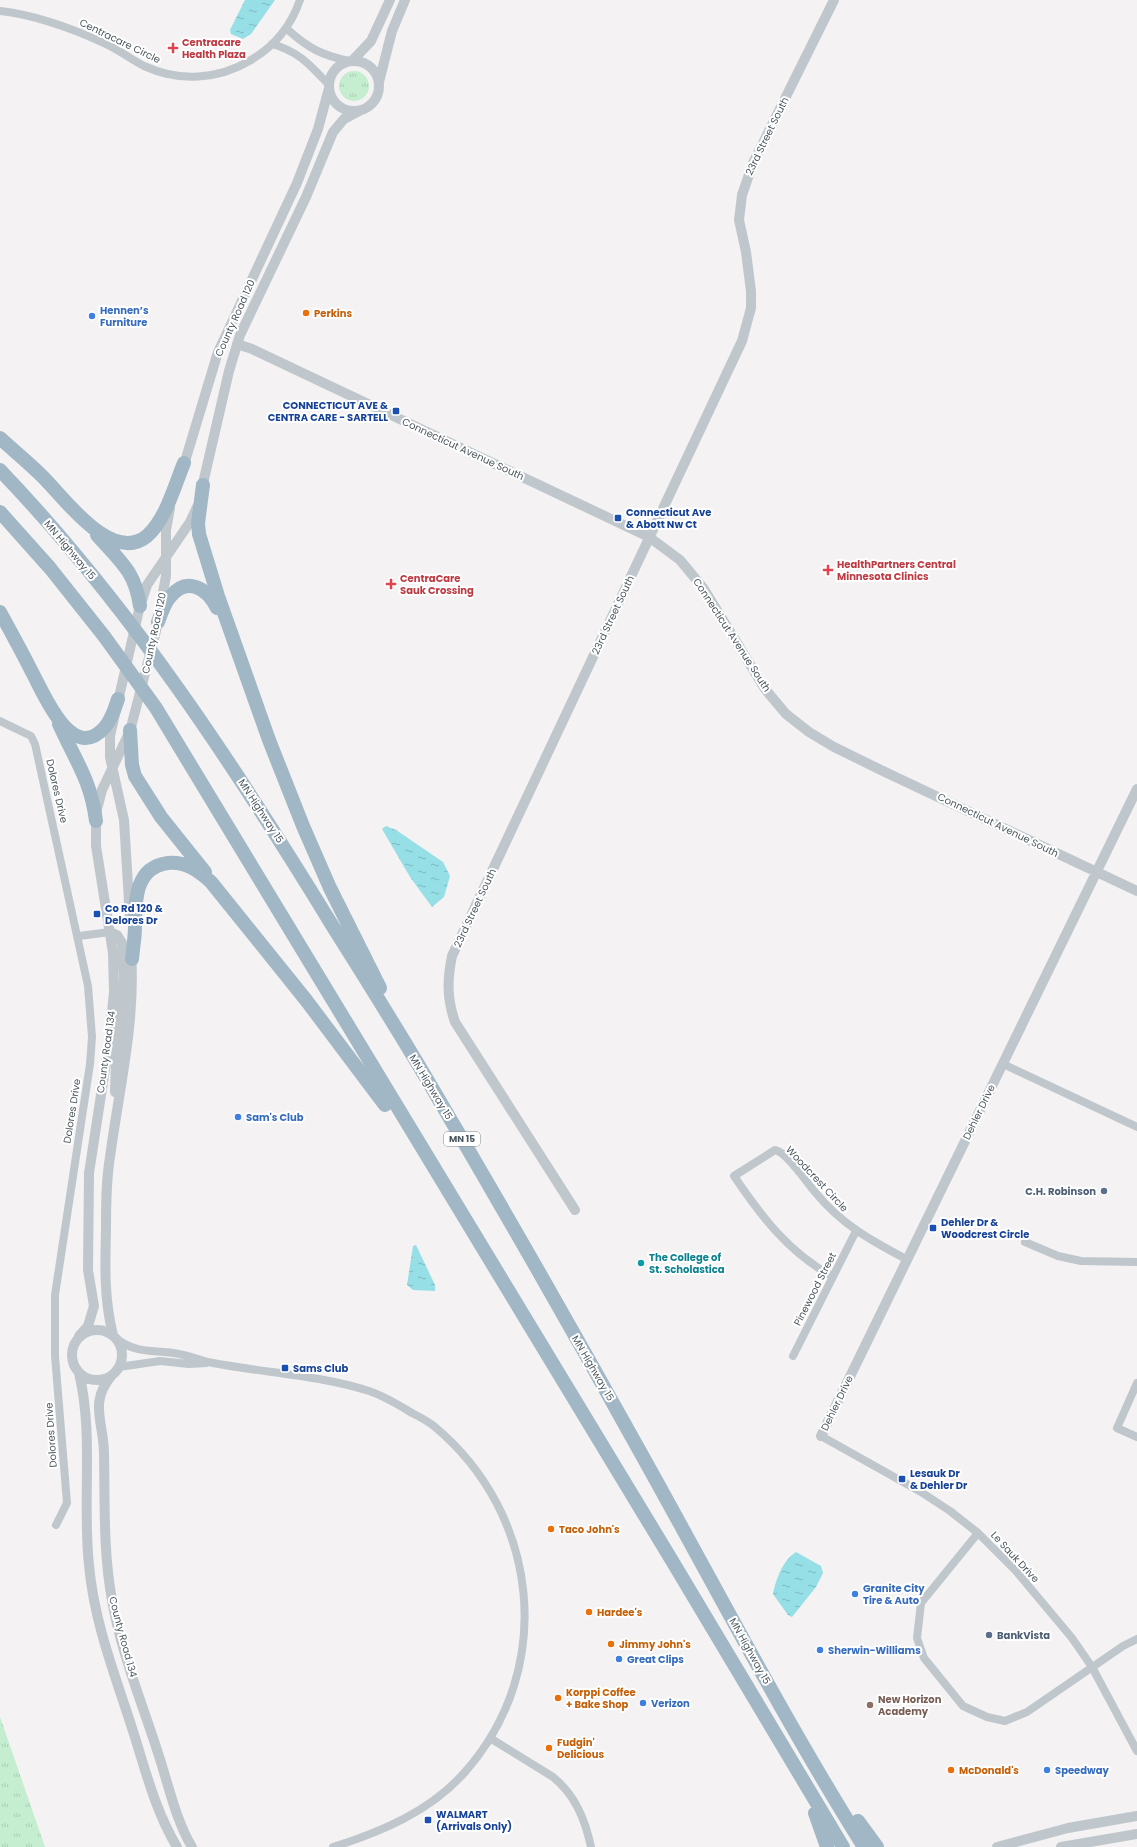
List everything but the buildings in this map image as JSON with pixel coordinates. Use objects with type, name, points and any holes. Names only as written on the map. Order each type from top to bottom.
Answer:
[{"type":"highway","points":[[0,438],[42,476],[82,518],[130,573],[136,583],[140,608]]},
{"type":"highway","points":[[82,518],[102,534],[117,541],[129,542],[145,537],[155,528],[184,464]]},
{"type":"highway","name":"MN Highway 15","points":[[0,470],[70,549],[126,618],[233,768],[270,825],[434,1091],[636,1444],[821,1779],[864,1847]]},
{"type":"highway","points":[[203,485],[198,523],[199,534],[214,584],[269,740],[315,856],[398,1023],[434,1091]]},
{"type":"highway","name":"MN Highway 15","points":[[0,512],[50,568],[99,629],[156,708],[674,1564],[843,1847]]},
{"type":"highway","points":[[157,626],[170,597],[182,587],[191,586],[202,590],[213,600],[232,636]]},
{"type":"highway","points":[[0,612],[56,716],[88,784],[94,804],[96,821]]},
{"type":"highway","points":[[56,716],[61,724],[77,736],[89,737],[106,727],[119,694]]},
{"type":"highway","points":[[130,730],[132,765],[140,786],[161,817],[237,915]]},
{"type":"highway","points":[[132,959],[135,896],[138,886],[148,872],[162,864],[184,864],[202,873],[341,1044],[442,1182]]},
{"type":"highway","points":[[806,1750],[877,1847]]},
{"type":"highway","points":[[804,1784],[827,1847]]},
{"type":"street","name":"Centracare Circle","points":[[0,11],[64,25],[107,44],[143,65],[177,76],[200,77],[230,71],[259,55],[287,28],[300,0]]},
{"type":"street","points":[[390,0],[371,42],[351,61],[338,67],[330,78],[329,86],[332,98],[348,110],[361,110],[372,103],[378,91],[392,31],[405,0]]},
{"type":"street","name":"23rd Street South","points":[[575,1210],[455,1022],[449,1005],[449,972],[452,956],[649,537],[729,371],[747,325],[751,291],[746,252],[739,220],[742,195],[753,163],[834,0]]},
{"type":"street","points":[[287,28],[302,42],[320,54],[351,61],[363,62],[370,66],[378,78],[379,84]]},
{"type":"street","points":[[272,44],[286,48],[301,56],[318,72],[329,86]]},
{"type":"street","name":"County Road 120","points":[[136,711],[157,626],[166,576],[166,530],[169,510],[218,352],[300,176],[318,129],[329,86]]},
{"type":"street","name":"County Road 120","points":[[119,694],[140,608],[149,581],[190,522],[195,512],[203,485],[229,371],[237,344],[306,197],[332,132],[344,119],[361,110]]},
{"type":"street","name":"Connecticut Avenue South","points":[[237,344],[252,349],[649,537],[680,560],[704,589],[766,689],[786,714],[809,732],[834,747],[1137,891]]},
{"type":"street","name":"County Road 134","points":[[115,1337],[104,1286],[106,1197],[114,1130],[130,1026],[133,991],[124,820],[109,747],[119,694]]},
{"type":"street","name":"County Road 134","points":[[79,1336],[88,1326],[94,1306],[88,1270],[88,1207],[92,1145],[112,1017],[114,971],[110,932],[96,846],[96,821],[98,802],[130,730],[136,711]]},
{"type":"street","name":"Dolores Drive","points":[[0,721],[31,736],[35,744],[79,936],[88,986],[92,1037],[90,1064],[54,1295],[56,1356],[67,1503],[56,1525]]},
{"type":"street","name":"Dehler Drive","points":[[821,1436],[1095,872],[1137,789]]},
{"type":"street","points":[[79,936],[110,932],[117,936],[122,943],[124,978],[120,1033],[116,1062],[114,1130]]},
{"type":"street","points":[[1003,1064],[1137,1126]]},
{"type":"street","name":"Woodcrest Circle","points":[[832,1276],[812,1265],[782,1239],[758,1211],[734,1176],[775,1150],[778,1151],[787,1158],[821,1200],[856,1231],[906,1259]]},
{"type":"street","name":"Pinewood Street","points":[[793,1356],[856,1231]]},
{"type":"street","points":[[1025,1242],[1058,1256],[1081,1261],[1137,1262]]},
{"type":"street","points":[[211,1363],[189,1364],[160,1361],[116,1371],[99,1380],[85,1377],[79,1373],[73,1362],[72,1350],[79,1336],[85,1332],[100,1329],[115,1337],[128,1347],[144,1351],[169,1352],[211,1363],[338,1382],[371,1392],[433,1426],[458,1449],[478,1472],[502,1512],[515,1544],[522,1572],[525,1600],[524,1627],[516,1682],[505,1709],[490,1738],[465,1772],[448,1788],[422,1808],[400,1822],[378,1832],[333,1847]]},
{"type":"street","points":[[115,1337],[122,1353],[116,1371]]},
{"type":"street","name":"County Road 134","points":[[116,1371],[104,1385],[98,1403],[104,1447],[104,1544],[112,1602],[120,1638],[174,1803],[192,1847]]},
{"type":"street","name":"County Road 134","points":[[79,1373],[86,1404],[87,1532],[93,1594],[100,1629],[156,1804],[176,1847]]},
{"type":"street","points":[[1137,1383],[1117,1428],[1137,1437]]},
{"type":"street","name":"Le Sauk Drive","points":[[821,1436],[921,1492],[950,1510],[978,1533],[1016,1571],[1072,1638],[1092,1667],[1137,1750]]},
{"type":"street","points":[[978,1533],[920,1603],[919,1612],[917,1638],[924,1658],[963,1706],[987,1717],[1005,1721],[1027,1712],[1123,1646],[1137,1639]]},
{"type":"street","points":[[490,1738],[562,1784],[587,1826],[591,1847]]},
{"type":"street","points":[[997,1847],[1068,1828],[1137,1816]]},
{"type":"street","points":[[1061,1847],[1137,1834]]},
{"type":"green space","points":[[354,71],[360,72],[368,80],[368,92],[360,100],[354,101],[348,100],[340,92],[339,86],[340,80],[348,72]]},
{"type":"green space","points":[[0,1717],[45,1847],[0,1847]]},
{"type":"water","points":[[245,0],[275,0],[251,34],[243,39],[231,34],[230,30]]},
{"type":"water","points":[[386,826],[396,830],[443,862],[450,876],[444,897],[432,907],[410,877],[382,829]]},
{"type":"water","points":[[416,1245],[435,1285],[435,1291],[413,1290],[407,1285],[413,1246]]},
{"type":"water","points":[[796,1552],[821,1566],[823,1573],[816,1587],[792,1617],[788,1615],[773,1594],[781,1570],[791,1555]]},
{"type":"place","name":"Centracare Health Plaza","points":[[173,48]]},
{"type":"place","name":"Perkins","points":[[306,313]]},
{"type":"place","name":"Hennen’s Furniture","points":[[92,316]]},
{"type":"place","name":"CONNECTICUT AVE & CENTRA CARE - SARTELL","points":[[396,411]]},
{"type":"place","name":"Connecticut Ave & Abott Nw Ct","points":[[618,518]]},
{"type":"place","name":"HealthPartners Central Minnesota Clinics","points":[[828,570]]},
{"type":"place","name":"CentraCare Sauk Crossing","points":[[391,584]]},
{"type":"place","name":"Co Rd 120 & Delores Dr","points":[[97,914]]},
{"type":"place","name":"Sam's Club","points":[[238,1117]]},
{"type":"place","name":"C.H. Robinson","points":[[1104,1191]]},
{"type":"place","name":"Dehler Dr & Woodcrest Circle","points":[[933,1228]]},
{"type":"place","name":"The College of St. Scholastica","points":[[641,1263]]},
{"type":"place","name":"Sams Club","points":[[285,1368]]},
{"type":"place","name":"Lesauk Dr & Dehler Dr","points":[[902,1479]]},
{"type":"place","name":"Taco John's","points":[[551,1529]]},
{"type":"place","name":"Granite City Tire & Auto","points":[[855,1594]]},
{"type":"place","name":"Hardee's","points":[[589,1612]]},
{"type":"place","name":"BankVista","points":[[989,1635]]},
{"type":"place","name":"Jimmy John's","points":[[611,1644]]},
{"type":"place","name":"Sherwin-Williams","points":[[820,1650]]},
{"type":"place","name":"Great Clips","points":[[619,1659]]},
{"type":"place","name":"Korppi Coffee + Bake Shop","points":[[558,1698]]},
{"type":"place","name":"Verizon","points":[[643,1703]]},
{"type":"place","name":"New Horizon Academy","points":[[870,1705]]},
{"type":"place","name":"Fudgin' Delicious","points":[[549,1748]]},
{"type":"place","name":"McDonald's","points":[[951,1770]]},
{"type":"place","name":"Speedway","points":[[1047,1770]]},
{"type":"place","name":"WALMART (Arrivals Only)","points":[[428,1820]]}]
